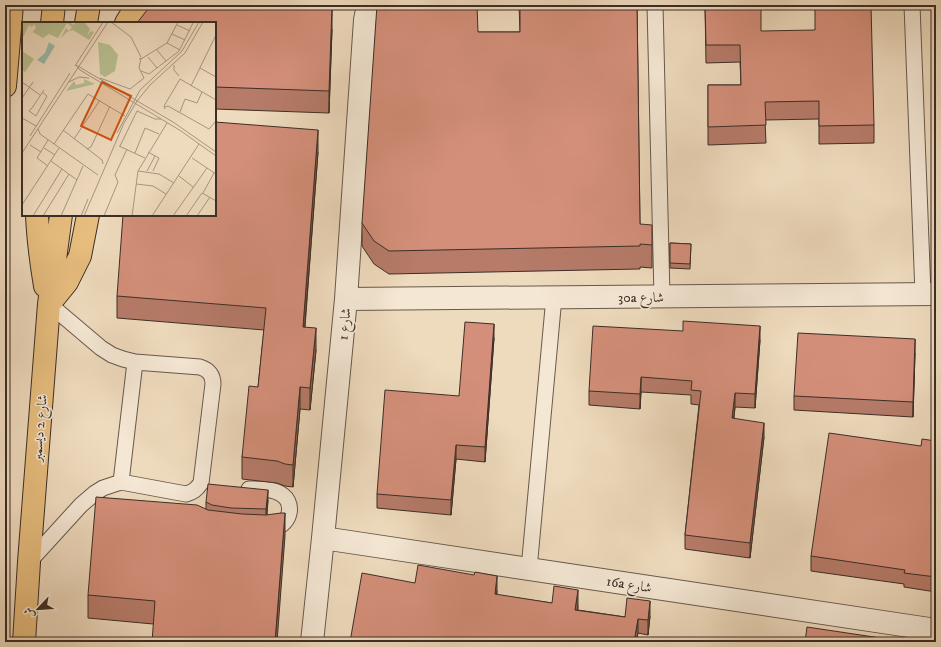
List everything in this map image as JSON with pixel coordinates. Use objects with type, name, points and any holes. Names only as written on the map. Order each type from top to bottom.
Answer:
[{"type":"main road","points":[[5,86],[12,5]]},
{"type":"main road","points":[[52,22],[54,5]]},
{"type":"main road","points":[[86,22],[89,5]]},
{"type":"main road","points":[[127,22],[138,5]]},
{"type":"main road","points":[[37,216],[38,241],[49,304]]},
{"type":"main road","name":"شارع 2 ديسمبر","points":[[24,642],[49,304],[61,216]]},
{"type":"main road","points":[[49,304],[67,282],[80,256],[88,216]]},
{"type":"street","name":"شارع 1","points":[[312,642],[346,299],[365,20],[368,5]]},
{"type":"street","name":"30a شارع","points":[[346,299],[930,294]]},
{"type":"street","name":"16a شارع","points":[[323,538],[936,630]]},
{"type":"lane","points":[[655,5],[662,296]]},
{"type":"lane","points":[[912,5],[930,294]]},
{"type":"lane","points":[[529,569],[554,297]]},
{"type":"lane","points":[[29,562],[88,499],[103,488],[121,482],[188,499],[191,493],[196,490],[201,483],[214,384],[210,373],[206,369],[200,367],[122,360],[101,348],[49,304]]},
{"type":"lane","points":[[121,482],[135,362]]},
{"type":"lane","points":[[201,483],[216,485]]},
{"type":"lane","points":[[238,488],[276,492],[285,498],[290,507],[288,518],[281,526],[271,529],[256,529]]},
{"type":"building","points":[[151,5],[331,5],[329,91],[216,87],[216,22],[138,22]]},
{"type":"building","points":[[377,5],[477,5],[478,32],[520,32],[520,5],[637,5],[640,224],[652,225],[652,245],[640,244],[640,246],[389,251],[374,241],[362,223]]},
{"type":"building","points":[[705,5],[761,5],[761,31],[815,30],[815,5],[871,5],[874,125],[819,126],[819,101],[765,102],[766,125],[708,127],[708,85],[741,85],[740,45],[706,45]]},
{"type":"building","points":[[216,122],[318,130],[303,327],[316,328],[310,388],[300,387],[293,465],[277,461],[242,457],[249,386],[258,387],[266,308],[117,296],[123,216],[216,216]]},
{"type":"building","points":[[670,243],[691,244],[690,264],[670,263]]},
{"type":"building","points":[[683,321],[760,326],[755,394],[735,393],[732,418],[764,423],[750,543],[685,535],[701,391],[691,390],[692,381],[641,377],[640,394],[589,391],[593,326],[683,331]]},
{"type":"building","points":[[465,322],[494,324],[485,447],[456,445],[451,500],[377,494],[385,390],[459,396]]},
{"type":"building","points":[[798,333],[915,339],[913,402],[794,396]]},
{"type":"building","points":[[829,433],[921,446],[922,439],[936,441],[936,577],[904,573],[905,570],[811,556]]},
{"type":"building","points":[[208,484],[268,490],[266,509],[231,508],[212,505],[206,502]]},
{"type":"building","points":[[96,497],[197,505],[208,510],[242,514],[266,515],[285,513],[275,642],[152,642],[155,601],[88,595]]},
{"type":"building","points":[[418,565],[474,575],[475,572],[497,576],[495,594],[552,603],[554,586],[578,590],[575,610],[625,617],[627,598],[650,601],[648,620],[638,619],[634,642],[350,642],[362,573],[415,583]]},
{"type":"building","points":[[807,627],[894,640],[894,642],[805,642]]}]
